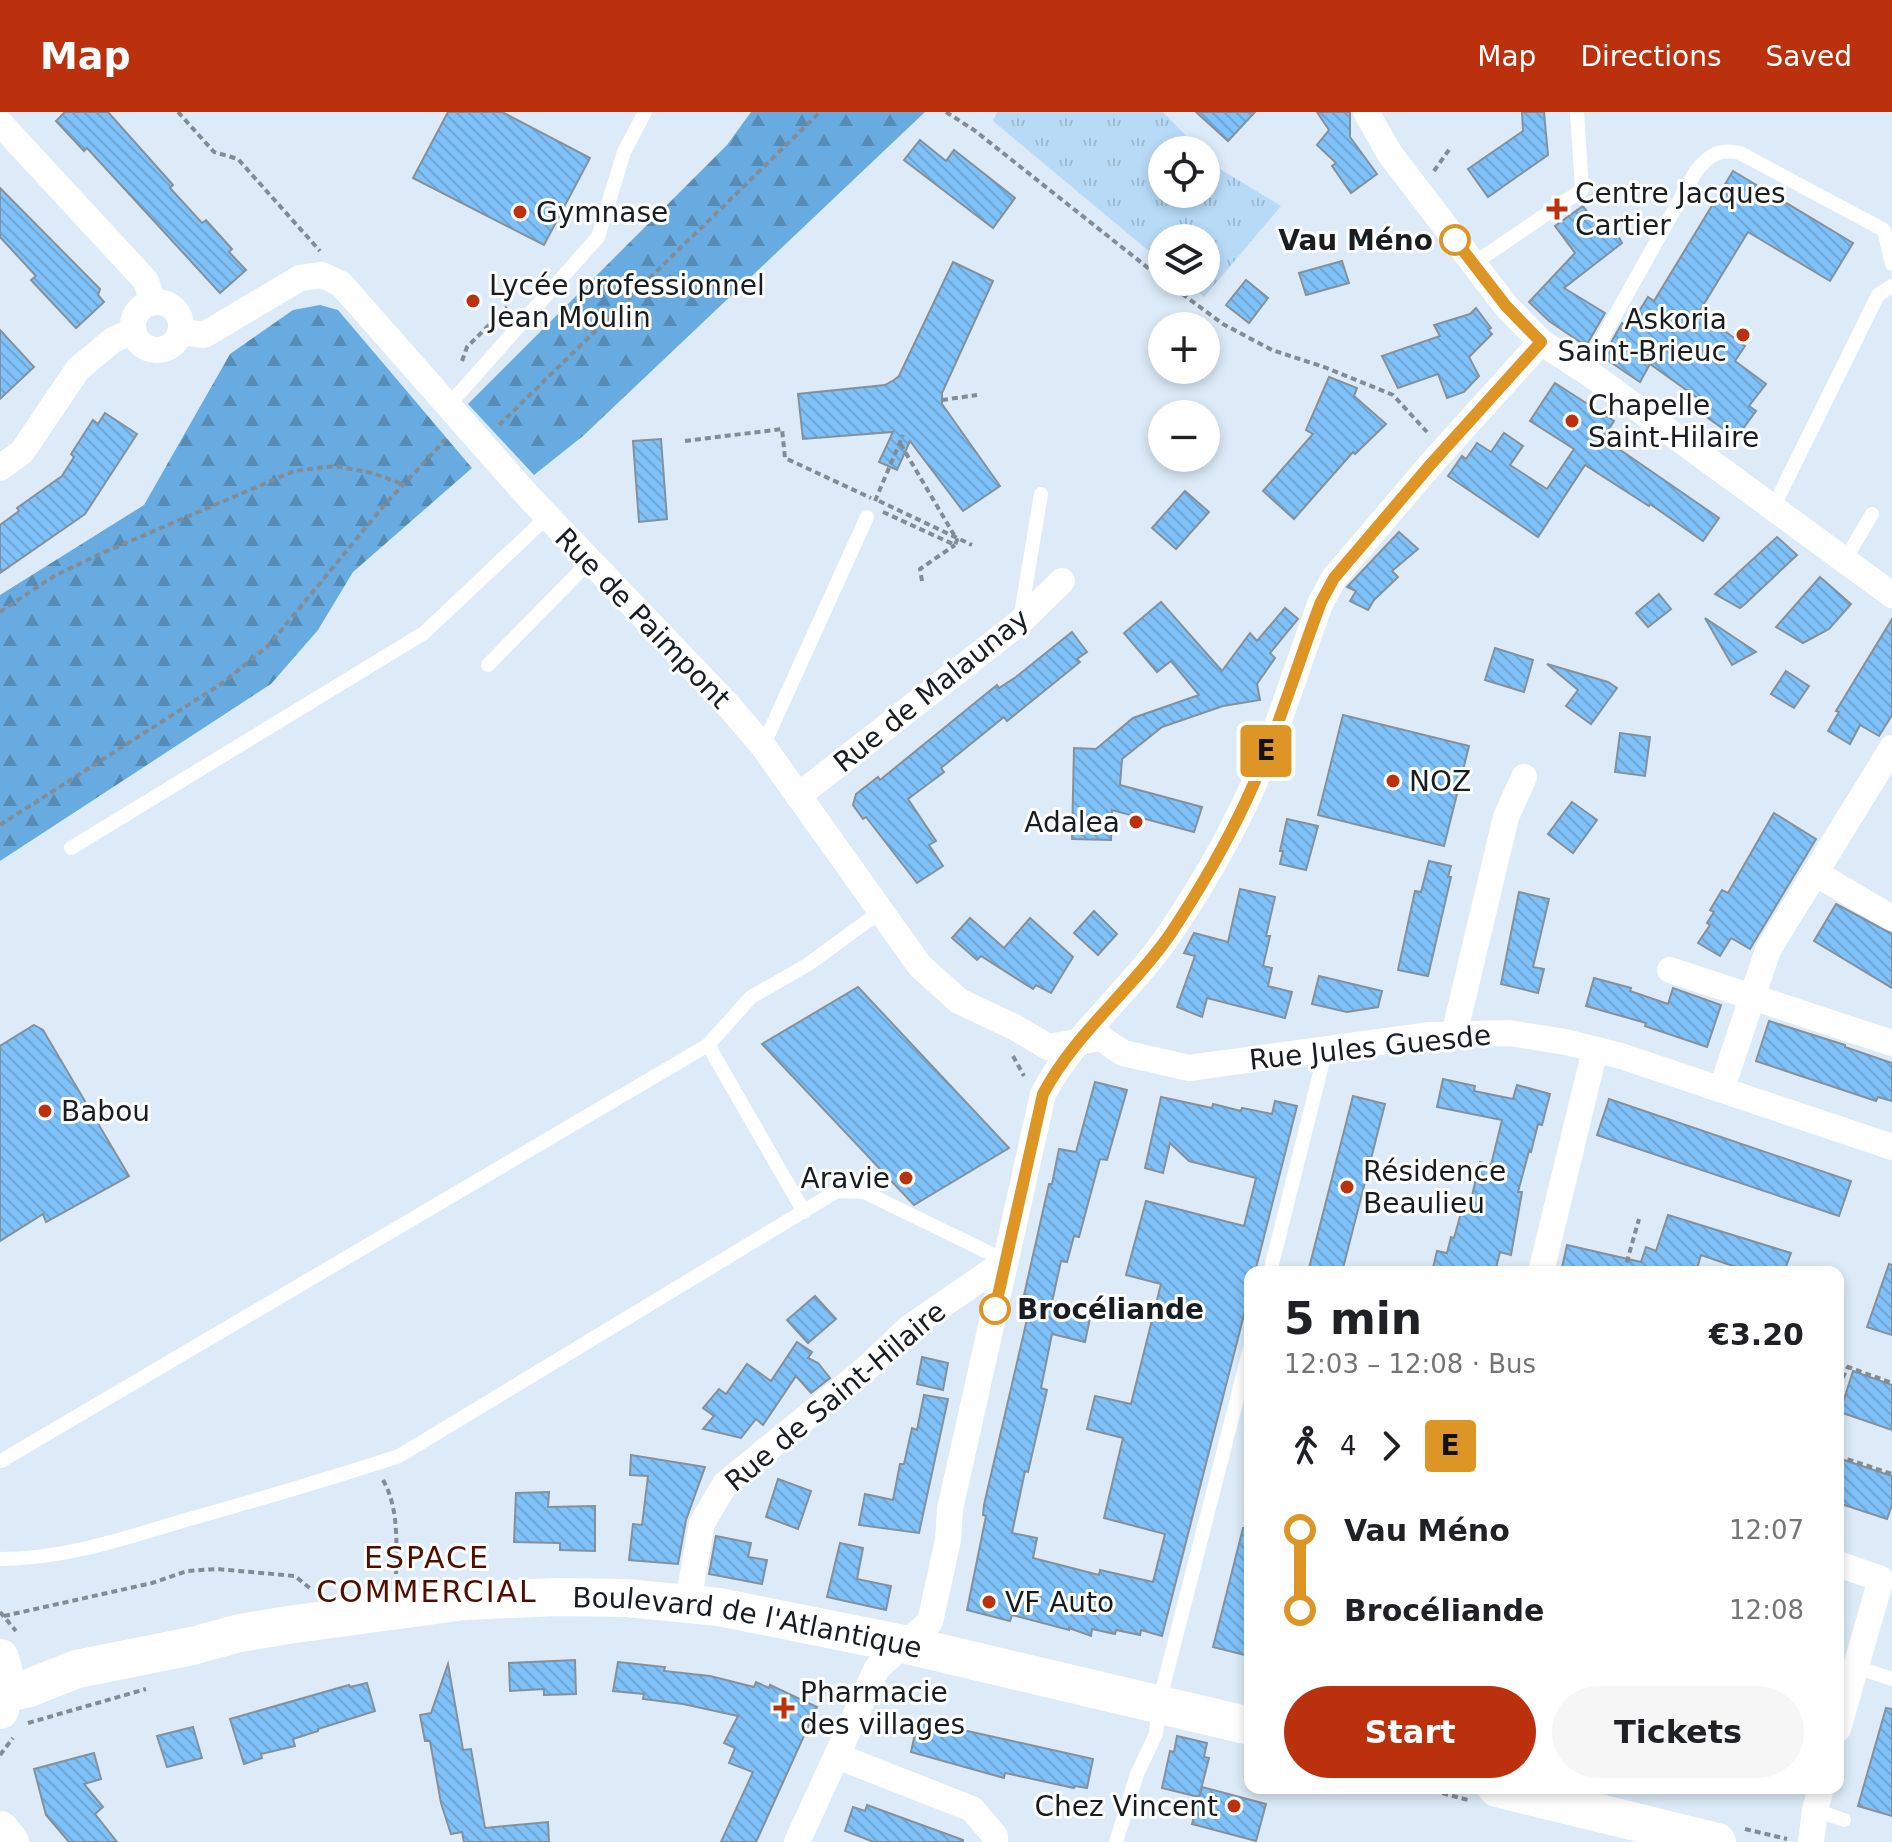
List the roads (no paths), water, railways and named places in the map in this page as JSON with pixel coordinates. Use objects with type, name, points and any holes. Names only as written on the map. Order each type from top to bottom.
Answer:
[{"type":"main road","name":"Boulevard de l'Atlantique","points":[[6,1697],[77,1669],[240,1633],[416,1606],[557,1597],[688,1602],[903,1644],[1244,1724]]},
{"type":"main road","points":[[1516,1794],[1638,1832],[1717,1842]]},
{"type":"main road","points":[[0,1830],[10,1842]]},
{"type":"street","points":[[1366,112],[1390,154],[1473,264],[1506,306],[1541,342],[1892,595]]},
{"type":"street","points":[[0,123],[146,281],[153,302]]},
{"type":"street","name":"Rue de Paimpont","points":[[181,332],[204,335],[300,278],[322,275],[341,284],[547,517],[727,704],[763,746],[920,966],[959,1001],[1048,1047],[1078,1042]]},
{"type":"street","points":[[153,302],[168,304],[175,309],[181,324],[181,332],[172,345],[156,350],[141,345],[132,331],[134,315],[145,304],[153,302]]},
{"type":"street","points":[[2,462],[22,452],[78,369],[113,340],[132,331]]},
{"type":"street","points":[[797,1842],[877,1668],[930,1622],[948,1540],[950,1509],[1043,1094],[1058,1066],[1170,934],[1213,864],[1246,801],[1321,602],[1334,578],[1541,342]]},
{"type":"street","name":"Rue de Malaunay","points":[[798,796],[1019,623],[1062,581]]},
{"type":"street","points":[[1722,1088],[1768,950],[1815,873],[1882,785],[1892,748]]},
{"type":"street","points":[[1454,1035],[1506,817],[1524,777]]},
{"type":"street","points":[[1815,873],[1892,918]]},
{"type":"street","points":[[1670,970],[1892,1043]]},
{"type":"street","name":"Rue Jules Guesde","points":[[1078,1042],[1101,1038],[1123,1053],[1189,1068],[1326,1049],[1454,1035],[1509,1033],[1595,1050],[1722,1088],[1892,1147]]},
{"type":"street","points":[[1542,1266],[1595,1050]]},
{"type":"street","name":"Rue de Saint-Hilaire","points":[[688,1602],[702,1523],[725,1484],[868,1367],[909,1328],[1006,1261]]},
{"type":"street","points":[[1844,1566],[1881,1579],[1844,1708]]},
{"type":"street","points":[[837,1756],[972,1809],[995,1836],[995,1842]]},
{"type":"street","points":[[1811,1842],[1818,1799]]},
{"type":"lane","points":[[448,406],[598,237],[624,152],[645,112]]},
{"type":"lane","points":[[1473,264],[1582,190],[1577,112]]},
{"type":"lane","points":[[1584,371],[1696,171],[1706,158],[1718,152],[1740,153],[1884,230],[1892,264]]},
{"type":"lane","points":[[1773,508],[1878,295],[1892,286]]},
{"type":"lane","points":[[1019,623],[1041,494]]},
{"type":"lane","points":[[1845,560],[1872,514]]},
{"type":"lane","points":[[71,848],[424,633],[547,517]]},
{"type":"lane","points":[[763,746],[867,517]]},
{"type":"lane","points":[[488,665],[589,562]]},
{"type":"lane","points":[[0,1461],[708,1045],[751,997],[807,965],[880,912]]},
{"type":"lane","points":[[708,1045],[804,1212]]},
{"type":"lane","points":[[1272,1266],[1326,1049]]},
{"type":"lane","points":[[0,1559],[25,1559],[78,1551],[399,1456],[837,1191],[864,1192],[1006,1261]]},
{"type":"lane","points":[[1116,1842],[1137,1774],[1156,1734],[1159,1703],[1244,1371]]},
{"type":"lane","points":[[1856,1667],[1892,1679]]},
{"type":"lane","points":[[1818,1799],[1844,1820]]},
{"type":"place","name":"Centre Jacques Cartier","points":[[1557,209]]},
{"type":"place","name":"Gymnase","points":[[520,212]]},
{"type":"place","name":"Vau Méno","points":[[1455,240]]},
{"type":"place","name":"Lycée professionnel Jean Moulin","points":[[473,301]]},
{"type":"place","name":"Askoria Saint-Brieuc","points":[[1743,335]]},
{"type":"place","name":"Chapelle Saint-Hilaire","points":[[1572,421]]},
{"type":"place","name":"NOZ","points":[[1393,781]]},
{"type":"place","name":"Adalea","points":[[1136,822]]},
{"type":"place","name":"Babou","points":[[45,1111]]},
{"type":"place","name":"Aravie","points":[[906,1178]]},
{"type":"place","name":"Résidence Beaulieu","points":[[1347,1187]]},
{"type":"place","name":"Brocéliande","points":[[995,1309]]},
{"type":"place","name":"VF Auto","points":[[989,1602]]},
{"type":"place","name":"Pharmacie des villages","points":[[784,1708]]},
{"type":"place","name":"Chez Vincent","points":[[1234,1806]]},
{"type":"district","name":"ESPACE COMMERCIAL","points":[[427,1575]]}]
